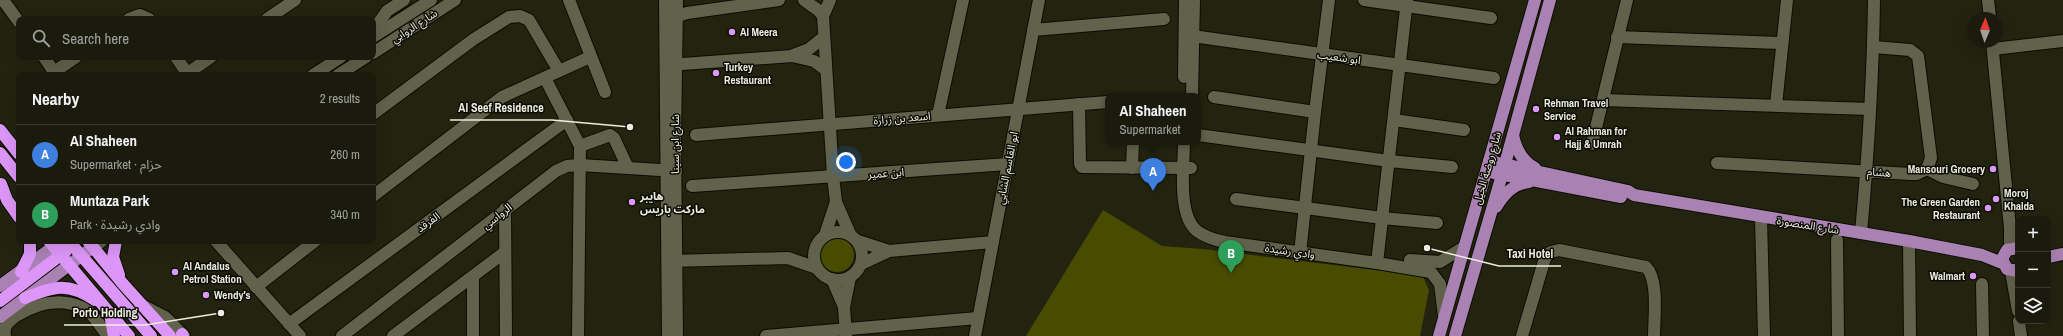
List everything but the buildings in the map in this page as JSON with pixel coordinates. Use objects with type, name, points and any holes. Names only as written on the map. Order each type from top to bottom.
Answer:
[{"type":"highway","points":[[0,130],[16,150]]},
{"type":"highway","points":[[0,153],[16,173]]},
{"type":"highway","points":[[1,183],[16,201]]},
{"type":"highway","points":[[1,183],[7,200],[16,213]]},
{"type":"highway","points":[[21,272],[30,254],[30,244]]},
{"type":"highway","points":[[76,245],[83,250],[92,244]]},
{"type":"highway","points":[[95,244],[123,284],[170,336]]},
{"type":"highway","points":[[115,244],[113,257],[123,284]]},
{"type":"highway","points":[[0,301],[59,250],[76,245]]},
{"type":"highway","points":[[76,245],[151,336]]},
{"type":"highway","points":[[59,250],[129,336]]},
{"type":"highway","points":[[25,298],[49,288],[65,287],[87,295],[107,310],[114,336]]},
{"type":"main road","name":"شارع روضة الخيل","points":[[1438,336],[1535,0]]},
{"type":"main road","name":"شارع روضة الخيل","points":[[1455,336],[1490,218],[1550,0]]},
{"type":"main road","points":[[1490,218],[1504,195],[1513,186],[1542,178],[1521,157],[1513,134]]},
{"type":"main road","name":"شارع المنصورة","points":[[1488,166],[1542,178],[1628,191],[1634,195],[1761,218],[1861,233],[1982,255],[2011,258]]},
{"type":"main road","points":[[0,286],[59,250]]},
{"type":"main road","points":[[0,317],[25,298],[59,250]]},
{"type":"main road","points":[[2051,257],[2063,254]]},
{"type":"street","points":[[3,0],[16,18]]},
{"type":"street","points":[[271,16],[295,0]]},
{"type":"street","name":"شارع الروابي","points":[[376,26],[388,5],[404,0]]},
{"type":"street","name":"شارع الروابي","points":[[376,35],[431,0]]},
{"type":"street","name":"شارع الروابي","points":[[376,51],[455,0]]},
{"type":"street","points":[[569,0],[590,57],[605,92]]},
{"type":"street","name":"شارع ابن سينا","points":[[665,0],[671,65],[672,261],[676,336]]},
{"type":"street","name":"شارع ابن سينا","points":[[671,65],[678,15],[677,0]]},
{"type":"street","points":[[667,23],[678,15],[779,0]]},
{"type":"street","points":[[804,0],[812,4],[823,16]]},
{"type":"street","points":[[830,0],[823,16],[829,124],[836,202],[854,238],[862,250],[861,264],[855,273],[850,277],[840,280],[832,279],[822,274],[817,268],[813,253],[836,202]]},
{"type":"street","points":[[938,115],[963,0]]},
{"type":"street","name":"ابو القاسم الشابي","points":[[975,336],[1039,0]]},
{"type":"street","points":[[1185,0],[1189,35],[1192,93]]},
{"type":"street","points":[[1184,93],[1189,35],[1194,0]]},
{"type":"street","points":[[1300,249],[1329,0]]},
{"type":"street","points":[[1364,0],[1407,3],[1491,18]]},
{"type":"street","points":[[1592,144],[1627,0]]},
{"type":"street","points":[[1776,105],[1786,0]]},
{"type":"street","points":[[1861,233],[1874,47],[1874,0]]},
{"type":"street","points":[[1988,0],[1989,12]]},
{"type":"street","points":[[1377,259],[1401,66],[1407,3]]},
{"type":"street","points":[[376,112],[474,40],[514,16],[525,17],[529,20],[559,71]]},
{"type":"street","points":[[1034,30],[1164,19]]},
{"type":"street","name":"ابو شعيب","points":[[1189,35],[1401,66],[1471,73],[1494,78]]},
{"type":"street","points":[[1617,37],[1782,43]]},
{"type":"street","points":[[792,56],[809,49],[824,38]]},
{"type":"street","points":[[2003,46],[2063,44]]},
{"type":"street","points":[[1874,47],[1910,50],[1918,56],[1930,158],[1927,169],[1943,178],[1973,184]]},
{"type":"street","points":[[1992,48],[2010,228],[2011,258],[2015,278]]},
{"type":"street","points":[[671,65],[792,56],[814,61],[826,70]]},
{"type":"street","points":[[376,189],[502,97],[590,57]]},
{"type":"street","points":[[46,60],[54,72]]},
{"type":"street","points":[[57,72],[72,60]]},
{"type":"street","points":[[178,60],[185,72]]},
{"type":"street","points":[[189,72],[207,60]]},
{"type":"street","points":[[318,72],[336,60]]},
{"type":"street","points":[[343,72],[361,60]]},
{"type":"street","points":[[545,78],[580,146],[578,336]]},
{"type":"street","points":[[1214,97],[1315,112]]},
{"type":"street","points":[[1603,100],[1681,104],[1776,105],[1870,109]]},
{"type":"street","name":"اسعد بن زرارة","points":[[696,135],[1105,102]]},
{"type":"street","points":[[1079,104],[1080,166],[1084,168],[1188,168]]},
{"type":"street","name":"الفرقد","points":[[289,324],[567,120]]},
{"type":"street","points":[[1394,120],[1464,130]]},
{"type":"street","points":[[580,146],[610,134],[614,138],[628,168]]},
{"type":"street","points":[[1201,135],[1389,161],[1452,167]]},
{"type":"street","points":[[1132,168],[1133,145]]},
{"type":"street","name":"وادي رشيدة","points":[[1184,145],[1192,208],[1194,216],[1205,229],[1226,236],[1300,249],[1377,259],[1440,262],[1464,247]]},
{"type":"street","name":"وادي رشيدة","points":[[1188,168],[1192,145]]},
{"type":"street","name":"هشام","points":[[1717,163],[1911,174],[1927,169]]},
{"type":"street","name":"ابن عمير","points":[[692,186],[1008,164]]},
{"type":"street","name":"الرواسي","points":[[342,336],[556,171],[567,166],[580,165],[671,170]]},
{"type":"street","points":[[1236,199],[1382,218],[1437,223]]},
{"type":"street","points":[[505,209],[506,336]]},
{"type":"street","points":[[1761,218],[1764,336]]},
{"type":"street","points":[[672,261],[788,258],[804,253],[821,238],[840,231],[889,252]]},
{"type":"street","points":[[1837,240],[1838,336]]},
{"type":"street","points":[[861,264],[889,252],[993,242]]},
{"type":"street","points":[[1909,242],[1910,336]]},
{"type":"street","points":[[219,244],[300,336]]},
{"type":"street","points":[[256,287],[311,244]]},
{"type":"street","points":[[1522,336],[1545,258],[1551,252],[1563,250],[1646,267],[1652,275],[1654,283],[1654,336]]},
{"type":"street","points":[[393,336],[505,252]]},
{"type":"street","points":[[788,258],[817,268]]},
{"type":"street","name":"وادي رشيدة","points":[[1377,259],[1431,272],[1440,284],[1444,316]]},
{"type":"street","name":"شارع ابن سينا","points":[[668,336],[672,261]]},
{"type":"street","points":[[473,277],[473,336]]},
{"type":"street","points":[[846,333],[844,307],[850,277]]},
{"type":"street","points":[[832,279],[844,307]]},
{"type":"street","points":[[1982,284],[1983,336]]},
{"type":"street","points":[[6,336],[5,326],[9,321],[29,308],[49,302],[65,302],[85,309],[95,317],[108,336]]},
{"type":"street","points":[[140,304],[165,317],[183,335]]},
{"type":"street","points":[[766,336],[846,333],[978,318]]},
{"type":"street","points":[[2019,324],[2021,336]]},
{"type":"shaded area","points":[[1103,210],[1162,246],[1203,249],[1408,274],[1411,271],[1423,277],[1429,290],[1420,336],[1026,336]]},
{"type":"shaded area","points":[[834,238],[840,238],[849,243],[853,249],[853,261],[849,267],[840,272],[834,272],[825,267],[820,258],[820,252],[825,243]]},
{"type":"place","name":"Al Meera","points":[[732,32]]},
{"type":"place","name":"Turkey Restaurant","points":[[716,73]]},
{"type":"place","name":"Rehman Travel Service","points":[[1536,109]]},
{"type":"place","name":"Al Seef Residence","points":[[630,127]]},
{"type":"place","name":"Al Rahman for Hajj & Umrah","points":[[1557,137]]},
{"type":"place","name":"Mansouri Grocery","points":[[1993,169]]},
{"type":"place","name":"Al Shaheen","points":[[1153,191]]},
{"type":"place","name":"Moroj Khalda","points":[[1996,199]]},
{"type":"place","name":"هايبر ماركت باريس","points":[[632,202]]},
{"type":"place","name":"The Green Garden Restaurant","points":[[1988,208]]},
{"type":"place","name":"Taxi Hotel","points":[[1427,248]]},
{"type":"place","name":"Al Andalus Petrol Station","points":[[175,272]]},
{"type":"place","name":"Muntaza Park","points":[[1231,273]]},
{"type":"place","name":"Walmart","points":[[1973,276]]},
{"type":"place","name":"Wendy's","points":[[206,295]]},
{"type":"place","name":"Porto Holding","points":[[221,313]]}]
